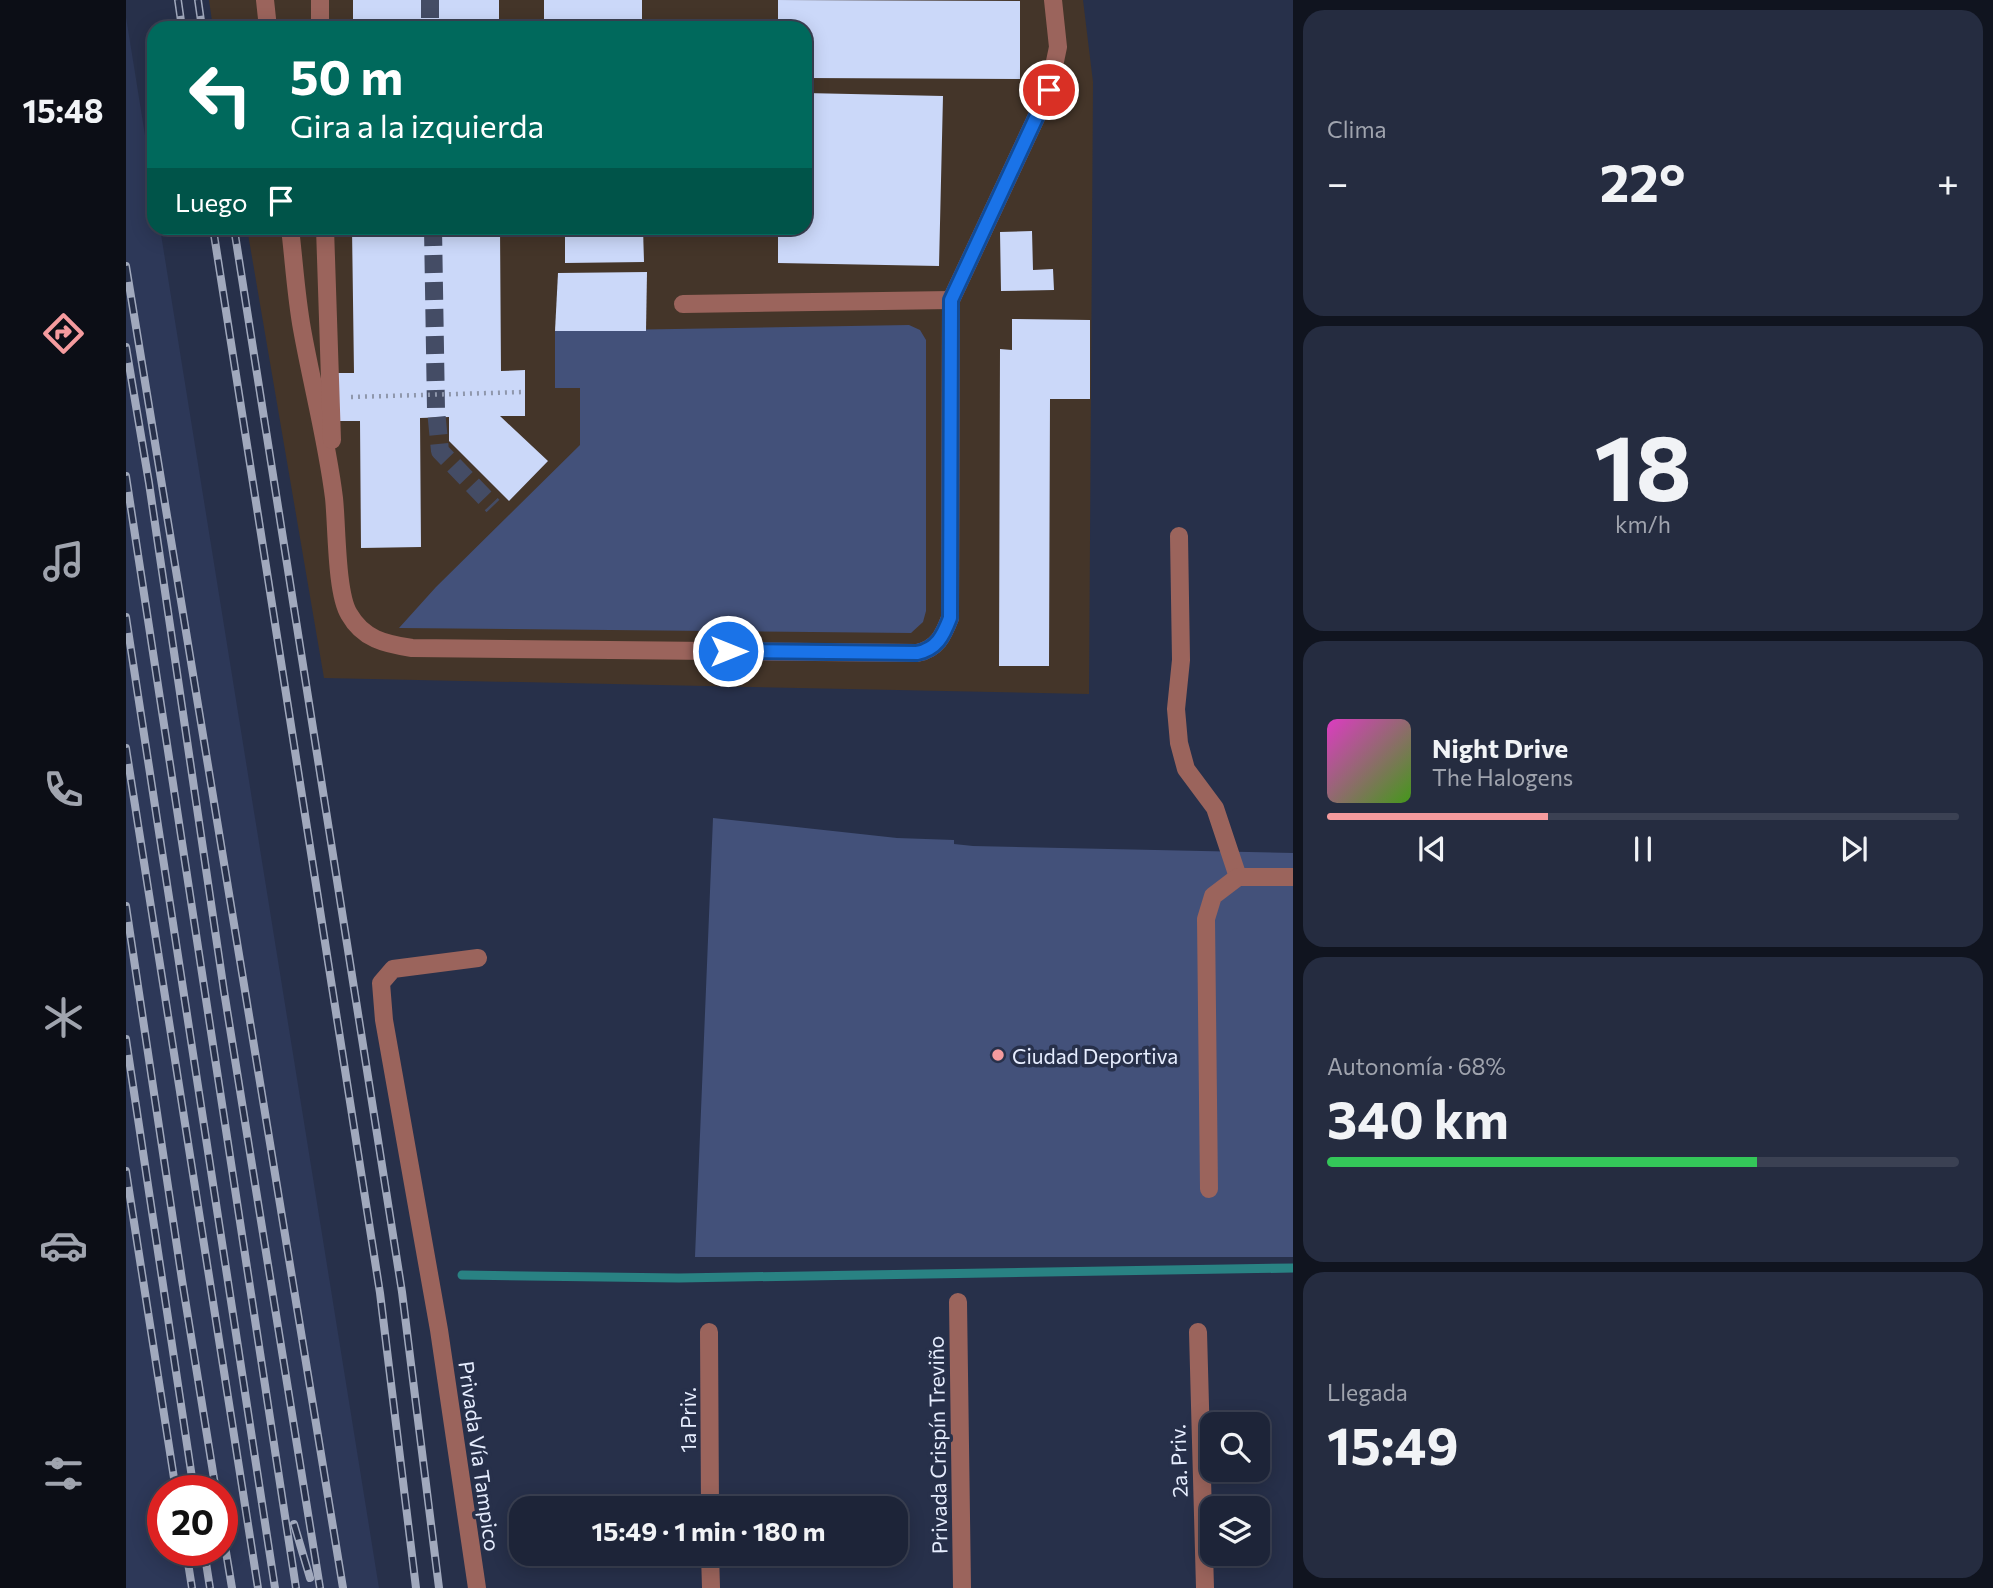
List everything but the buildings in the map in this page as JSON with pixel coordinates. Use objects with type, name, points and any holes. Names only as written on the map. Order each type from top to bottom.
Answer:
[{"type":"street","points":[[265,0],[267,21]]},
{"type":"street","points":[[320,0],[320,21]]},
{"type":"street","points":[[326,235],[333,496],[342,593],[346,611],[369,637],[383,644],[412,648],[929,651],[942,639],[950,618],[951,300],[1049,90],[1058,47],[1054,0]]},
{"type":"street","points":[[291,235],[301,325],[333,496]]},
{"type":"street","points":[[683,303],[951,300]]},
{"type":"street","points":[[1179,536],[1181,660],[1176,709],[1179,743],[1186,769],[1215,808],[1238,877]]},
{"type":"street","points":[[1209,1189],[1206,919],[1213,896],[1238,877],[1293,877]]},
{"type":"street","name":"Privada Vía Tampico","points":[[477,1588],[439,1330],[384,1020],[381,983],[393,969],[478,958]]},
{"type":"street","name":"Privada Crispín Treviño","points":[[958,1302],[961,1588]]},
{"type":"street","name":"1a Priv.","points":[[709,1332],[710,1496]]},
{"type":"street","name":"2a. Priv.","points":[[1198,1332],[1205,1588]]},
{"type":"street","points":[[710,1566],[710,1588]]},
{"type":"path","points":[[346,397],[525,392]]},
{"type":"shaded area","points":[[209,0],[1083,0],[1093,82],[1089,694],[324,678],[248,235],[812,235],[812,21],[212,21]]},
{"type":"shaded area","points":[[126,17],[147,148],[147,235],[161,235],[379,1588],[126,1588]]},
{"type":"shaded area","points":[[909,325],[920,330],[926,340],[926,611],[923,622],[911,633],[399,628],[436,587],[580,445],[580,388],[555,388],[555,331]]},
{"type":"shaded area","name":"Ciudad Deportiva","points":[[713,818],[897,838],[954,840],[954,844],[973,846],[1293,853],[1293,1257],[695,1257]]},
{"type":"waterway","points":[[462,1275],[679,1278],[1293,1268]]},
{"type":"tunnel","points":[[430,0],[430,21]]},
{"type":"tunnel","points":[[433,235],[436,410],[440,451],[493,506]]},
{"type":"railway","points":[[178,0],[181,21]]},
{"type":"railway","points":[[198,0],[201,21]]},
{"type":"railway","points":[[214,235],[380,1293],[416,1588]]},
{"type":"railway","points":[[235,235],[402,1292],[439,1588]]},
{"type":"railway","points":[[126,266],[343,1588]]},
{"type":"railway","points":[[126,347],[149,483],[224,991],[320,1588]]},
{"type":"railway","points":[[126,476],[296,1588]]},
{"type":"railway","points":[[126,617],[275,1588]]},
{"type":"railway","points":[[126,748],[258,1588]]},
{"type":"railway","points":[[126,906],[213,1475]]},
{"type":"railway","points":[[126,1039],[192,1475]]},
{"type":"railway","points":[[126,1171],[174,1475]]},
{"type":"railway","points":[[294,1524],[310,1578]]},
{"type":"railway","points":[[189,1566],[192,1588]]},
{"type":"railway","points":[[207,1566],[210,1588]]},
{"type":"railway","points":[[228,1566],[232,1588]]},
{"type":"place","name":"Ciudad Deportiva","points":[[998,1055]]},
{"type":"route","points":[[728,651],[917,653],[929,651],[942,639],[950,618],[951,300],[1049,90]]}]
